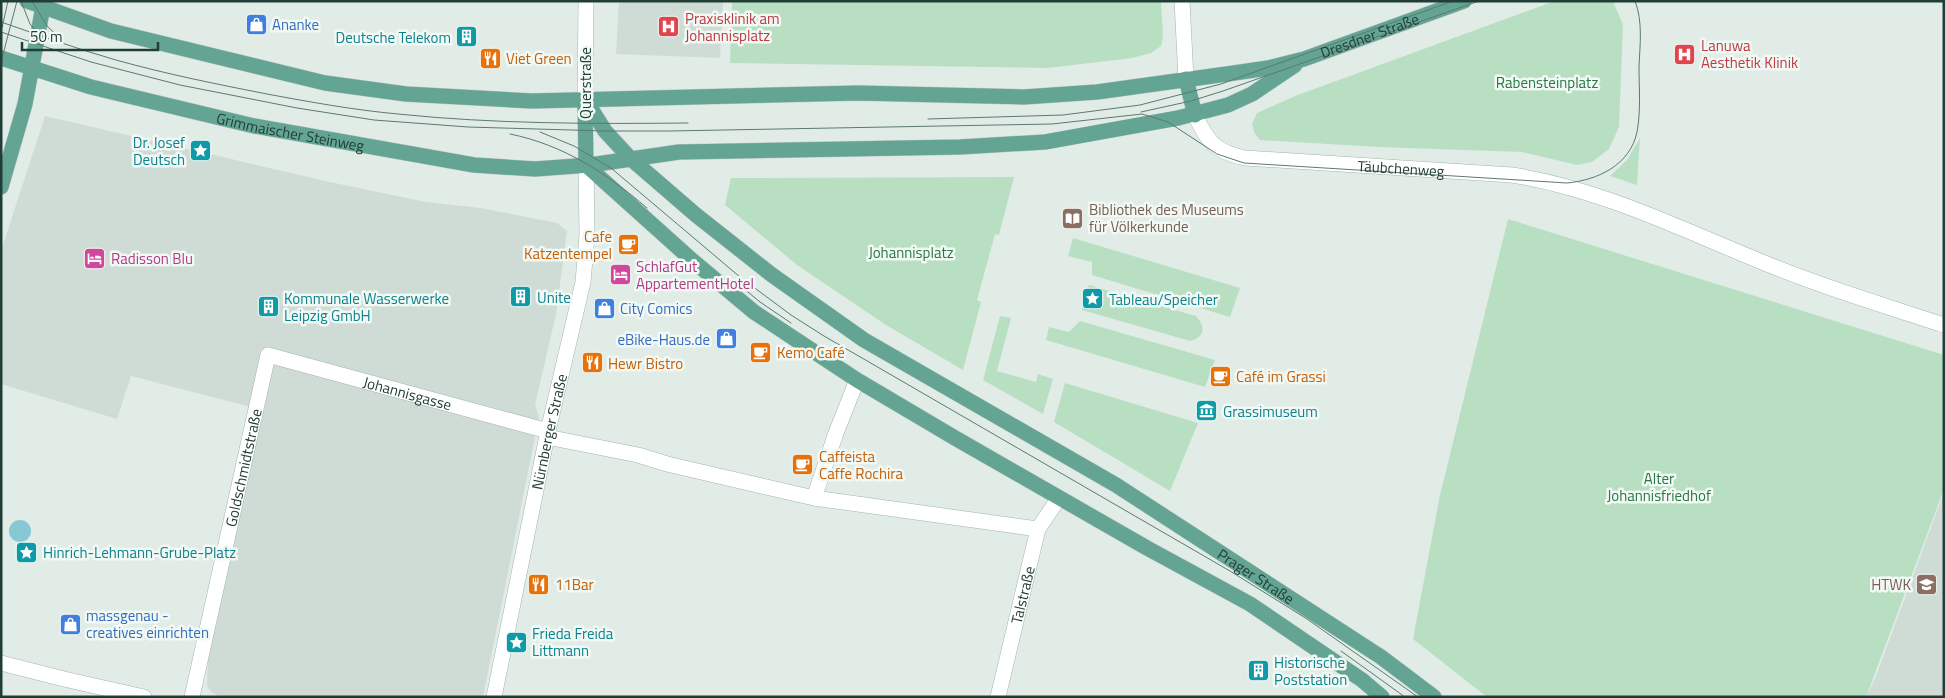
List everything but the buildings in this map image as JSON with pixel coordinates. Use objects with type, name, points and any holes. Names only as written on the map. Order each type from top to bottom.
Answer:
[{"type":"main road","points":[[27,1],[44,4],[111,31],[325,83],[406,94],[526,101],[858,93],[1024,97],[1187,86]]},
{"type":"main road","name":"Dresdner Straße","points":[[1187,86],[1304,59],[1464,1]]},
{"type":"main road","points":[[1,188],[25,104],[44,4]]},
{"type":"main road","name":"Grimmaischer Steinweg","points":[[1,58],[91,87],[254,126],[315,138],[474,165],[535,169],[586,165]]},
{"type":"main road","name":"Dresdner Straße","points":[[630,158],[679,152],[1010,145],[1078,137],[1195,115],[1245,98],[1304,59]]},
{"type":"main road","name":"Täubchenweg","points":[[1187,86],[1195,115]]},
{"type":"main road","points":[[585,99],[605,131],[630,158]]},
{"type":"main road","name":"Querstraße","points":[[585,99],[586,165]]},
{"type":"main road","points":[[586,165],[630,158]]},
{"type":"main road","name":"Prager Straße","points":[[630,158],[696,215],[772,275],[864,340],[1075,461],[1154,509],[1381,657],[1434,697]]},
{"type":"main road","points":[[586,165],[741,302],[857,380],[1059,498]]},
{"type":"main road","name":"Prager Straße","points":[[1059,498],[1250,604],[1362,680],[1382,697]]},
{"type":"street","name":"Querstraße","points":[[585,99],[586,1]]},
{"type":"street","points":[[1182,1],[1187,86]]},
{"type":"street","name":"Täubchenweg","points":[[1195,115],[1213,145],[1223,152],[1237,157],[1258,160],[1512,175],[1568,187],[1645,213],[1805,280],[1944,325]]},
{"type":"street","name":"Nürnberger Straße","points":[[494,697],[548,434],[585,269],[587,235],[586,165]]},
{"type":"street","name":"Johannisgasse","points":[[268,355],[548,434],[814,498]]},
{"type":"street","name":"Goldschmidtstraße","points":[[192,697],[268,355]]},
{"type":"street","points":[[857,380],[836,433],[814,498],[1038,529]]},
{"type":"street","name":"Talstraße","points":[[998,697],[1038,529],[1059,498]]},
{"type":"street","points":[[1,663],[64,680],[144,697]]},
{"type":"shaded area","name":"Praxisklinik am Johannisplatz","points":[[619,1],[723,1],[720,58],[616,54]]},
{"type":"shaded area","points":[[45,116],[330,182],[426,202],[481,208],[557,223],[567,231],[556,314],[535,405],[539,417],[483,697],[221,697],[212,693],[207,686],[208,656],[263,410],[131,376],[117,419],[1,384],[1,251]]},
{"type":"shaded area","name":"HTWK","points":[[1944,492],[1944,697],[1866,697],[1876,676]]},
{"type":"green space","points":[[732,1],[1161,1],[1163,36],[1161,46],[1151,53],[1132,58],[1048,68],[730,63]]},
{"type":"green space","name":"Rabensteinplatz","points":[[1555,1],[1613,1],[1623,25],[1619,127],[1609,149],[1592,162],[1577,165],[1522,152],[1378,147],[1260,140],[1255,134],[1252,124],[1257,113],[1295,96]]},
{"type":"green space","points":[[1640,138],[1637,185],[1610,176],[1627,160]]},
{"type":"green space","name":"Johannisplatz","points":[[1014,177],[999,235],[995,234],[977,300],[981,302],[963,370],[886,325],[797,265],[725,205],[731,178]]},
{"type":"green space","name":"Alter Johannisfriedhof","points":[[1508,219],[1944,355],[1944,489],[1866,697],[1487,697],[1413,639],[1440,495]]},
{"type":"green space","points":[[1073,238],[1240,288],[1230,317],[1092,275],[1092,262],[1068,256]]},
{"type":"green space","points":[[1089,285],[1196,316],[1201,324],[1201,334],[1190,341],[1082,310]]},
{"type":"green space","points":[[1000,316],[1011,318],[997,371],[1036,382],[1038,374],[1053,379],[1043,414],[983,380]]},
{"type":"green space","points":[[1080,321],[1215,360],[1205,387],[1046,340],[1049,327],[1069,332]]},
{"type":"green space","points":[[1065,383],[1198,423],[1170,491],[1054,422]]},
{"type":"water","points":[[20,520],[28,523],[31,531],[28,539],[20,542],[12,539],[9,531],[12,523]]},
{"type":"tram line","points":[[2,28],[8,1]]},
{"type":"tram line","points":[[1,62],[17,1]]},
{"type":"tram line","points":[[21,1],[30,24],[39,35]]},
{"type":"tram line","points":[[32,1],[47,26],[63,41]]},
{"type":"tram line","points":[[928,119],[1063,115],[1140,105],[1221,84],[1453,1]]},
{"type":"tram line","points":[[1141,112],[1191,101],[1223,91],[1479,1]]},
{"type":"tram line","points":[[1,32],[91,62],[180,85],[297,108],[374,120],[468,127],[669,131],[1052,124],[1142,114],[1168,122],[1217,154],[1244,163],[1567,183],[1590,178],[1611,169],[1620,162],[1633,144],[1637,132],[1640,99],[1640,25],[1635,1]]},
{"type":"tram line","points":[[1,22],[87,51],[154,70],[210,83],[349,108],[507,122],[688,123]]},
{"type":"tram line","points":[[540,132],[574,146],[611,168],[740,277],[791,315],[824,336],[1230,571],[1307,619],[1418,697]]},
{"type":"tram line","points":[[510,134],[548,145],[583,162],[616,183],[647,208]]},
{"type":"tram line","points":[[737,283],[760,302],[791,323]]},
{"type":"tram line","points":[[1341,651],[1405,697]]},
{"type":"place","name":"Ananke","points":[[256,24]]},
{"type":"place","name":"Praxisklinik am Johannisplatz","points":[[669,27]]},
{"type":"place","name":"Deutsche Telekom","points":[[467,37]]},
{"type":"place","name":"Lanuwa Aesthetik Klinik","points":[[1685,54]]},
{"type":"place","name":"Viet Green","points":[[490,58]]},
{"type":"place","name":"Dr. Josef Deutsch","points":[[201,151]]},
{"type":"place","name":"Bibliothek des Museums für Völkerkunde","points":[[1073,218]]},
{"type":"place","name":"Cafe Katzentempel","points":[[628,245]]},
{"type":"place","name":"Radisson Blu","points":[[95,258]]},
{"type":"place","name":"SchlafGut AppartementHotel","points":[[620,275]]},
{"type":"place","name":"Unite","points":[[521,297]]},
{"type":"place","name":"Tableau/Speicher","points":[[1093,299]]},
{"type":"place","name":"Kommunale Wasserwerke Leipzig GmbH","points":[[268,307]]},
{"type":"place","name":"City Comics","points":[[604,308]]},
{"type":"place","name":"eBike-Haus.de","points":[[726,339]]},
{"type":"place","name":"Kemo Café","points":[[761,352]]},
{"type":"place","name":"Hewr Bistro","points":[[592,363]]},
{"type":"place","name":"Café im Grassi","points":[[1220,376]]},
{"type":"place","name":"Grassimuseum","points":[[1207,411]]},
{"type":"place","name":"Caffeista Caffe Rochira","points":[[803,465]]},
{"type":"place","name":"Hinrich-Lehmann-Grube-Platz","points":[[27,552]]},
{"type":"place","name":"11Bar","points":[[539,584]]},
{"type":"place","name":"HTWK","points":[[1927,584]]},
{"type":"place","name":"massgenau - creatives einrichten","points":[[70,624]]},
{"type":"place","name":"Frieda Freida Littmann","points":[[516,642]]},
{"type":"place","name":"Historische Poststation","points":[[1258,671]]}]
